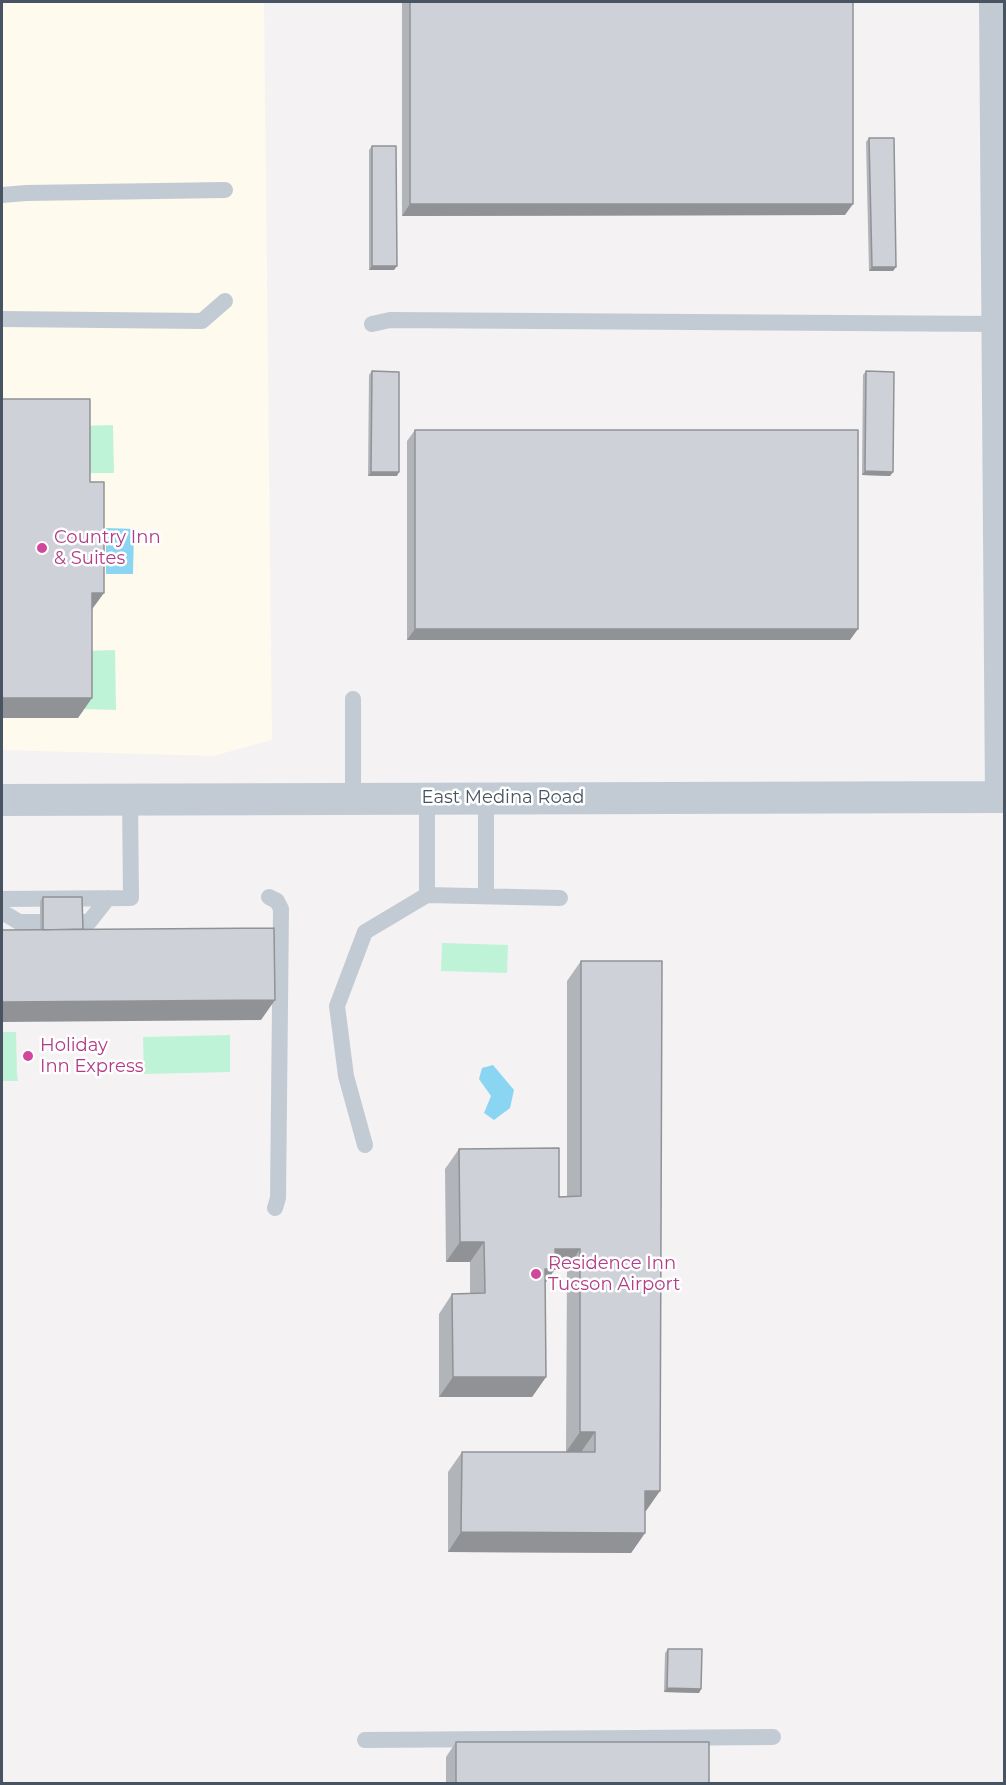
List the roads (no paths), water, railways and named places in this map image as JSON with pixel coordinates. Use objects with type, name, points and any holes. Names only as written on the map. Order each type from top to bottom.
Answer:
[{"type":"street","points":[[995,2],[1003,797]]},
{"type":"street","name":"East Medina Road","points":[[2,800],[1003,797]]},
{"type":"lane","points":[[2,195],[225,190]]},
{"type":"lane","points":[[2,319],[202,321],[225,301]]},
{"type":"lane","points":[[372,324],[390,320],[998,324]]},
{"type":"lane","points":[[353,699],[353,799]]},
{"type":"lane","points":[[427,798],[427,895]]},
{"type":"lane","points":[[486,798],[486,895]]},
{"type":"lane","points":[[2,899],[131,898],[130,799]]},
{"type":"lane","points":[[365,1144],[346,1076],[337,1006],[365,932],[427,895],[560,898]]},
{"type":"lane","points":[[269,897],[277,901],[281,909],[278,1198],[275,1208]]},
{"type":"lane","points":[[80,922],[89,922],[108,898]]},
{"type":"lane","points":[[2,912],[19,922],[40,922]]},
{"type":"lane","points":[[365,1740],[773,1737]]},
{"type":"water","points":[[106,528],[134,529],[133,574],[106,574]]},
{"type":"water","points":[[493,1065],[514,1090],[510,1108],[494,1120],[484,1113],[491,1096],[479,1079],[482,1068]]},
{"type":"place","name":"Country Inn & Suites","points":[[42,548]]},
{"type":"place","name":"Holiday Inn Express","points":[[28,1056]]},
{"type":"place","name":"Residence Inn Tucson Airport","points":[[536,1274]]}]
